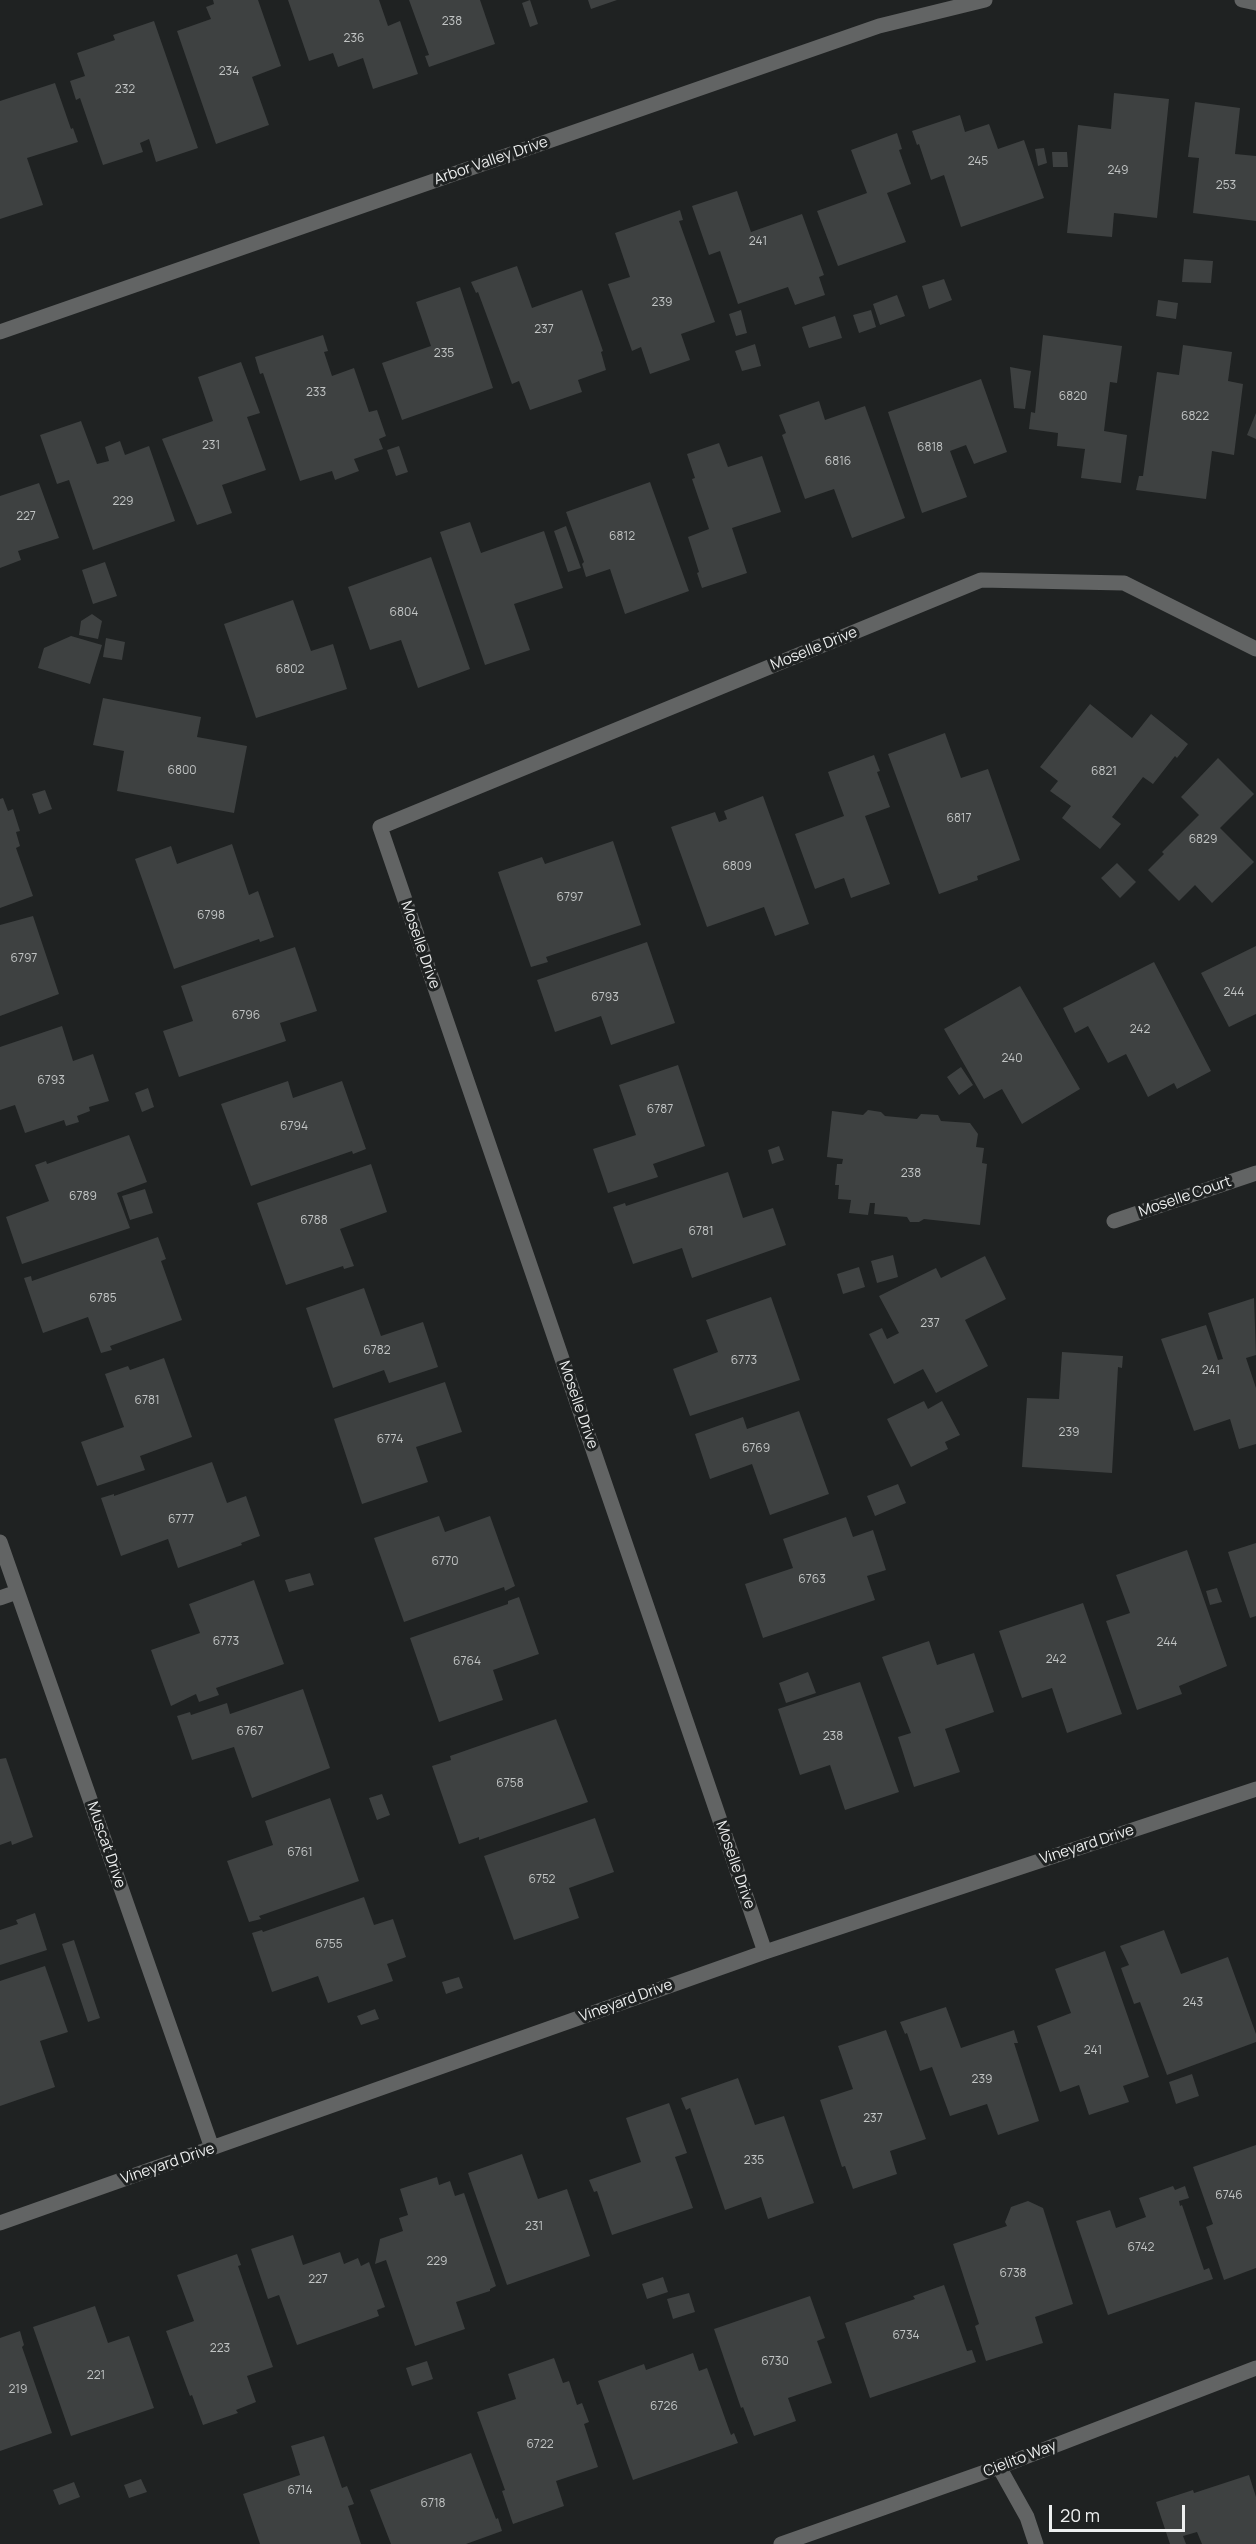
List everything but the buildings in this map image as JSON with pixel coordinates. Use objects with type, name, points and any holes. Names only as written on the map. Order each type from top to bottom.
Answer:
[{"type":"street","name":"Arbor Valley Drive","points":[[0,332],[879,26],[986,0]]},
{"type":"street","points":[[1242,0],[1256,3]]},
{"type":"street","name":"Moselle Drive","points":[[765,1952],[380,827],[981,580],[1124,584],[1256,649]]},
{"type":"street","name":"Moselle Court","points":[[1114,1221],[1256,1173]]},
{"type":"street","name":"Muscat Drive","points":[[0,1542],[212,2148]]},
{"type":"street","points":[[0,1598],[17,1592]]},
{"type":"street","name":"Vineyard Drive","points":[[0,2223],[765,1952],[1256,1789]]},
{"type":"street","name":"Cielito Way","points":[[782,2544],[999,2467],[1256,2368]]},
{"type":"street","points":[[999,2467],[1027,2517],[1036,2544]]}]
